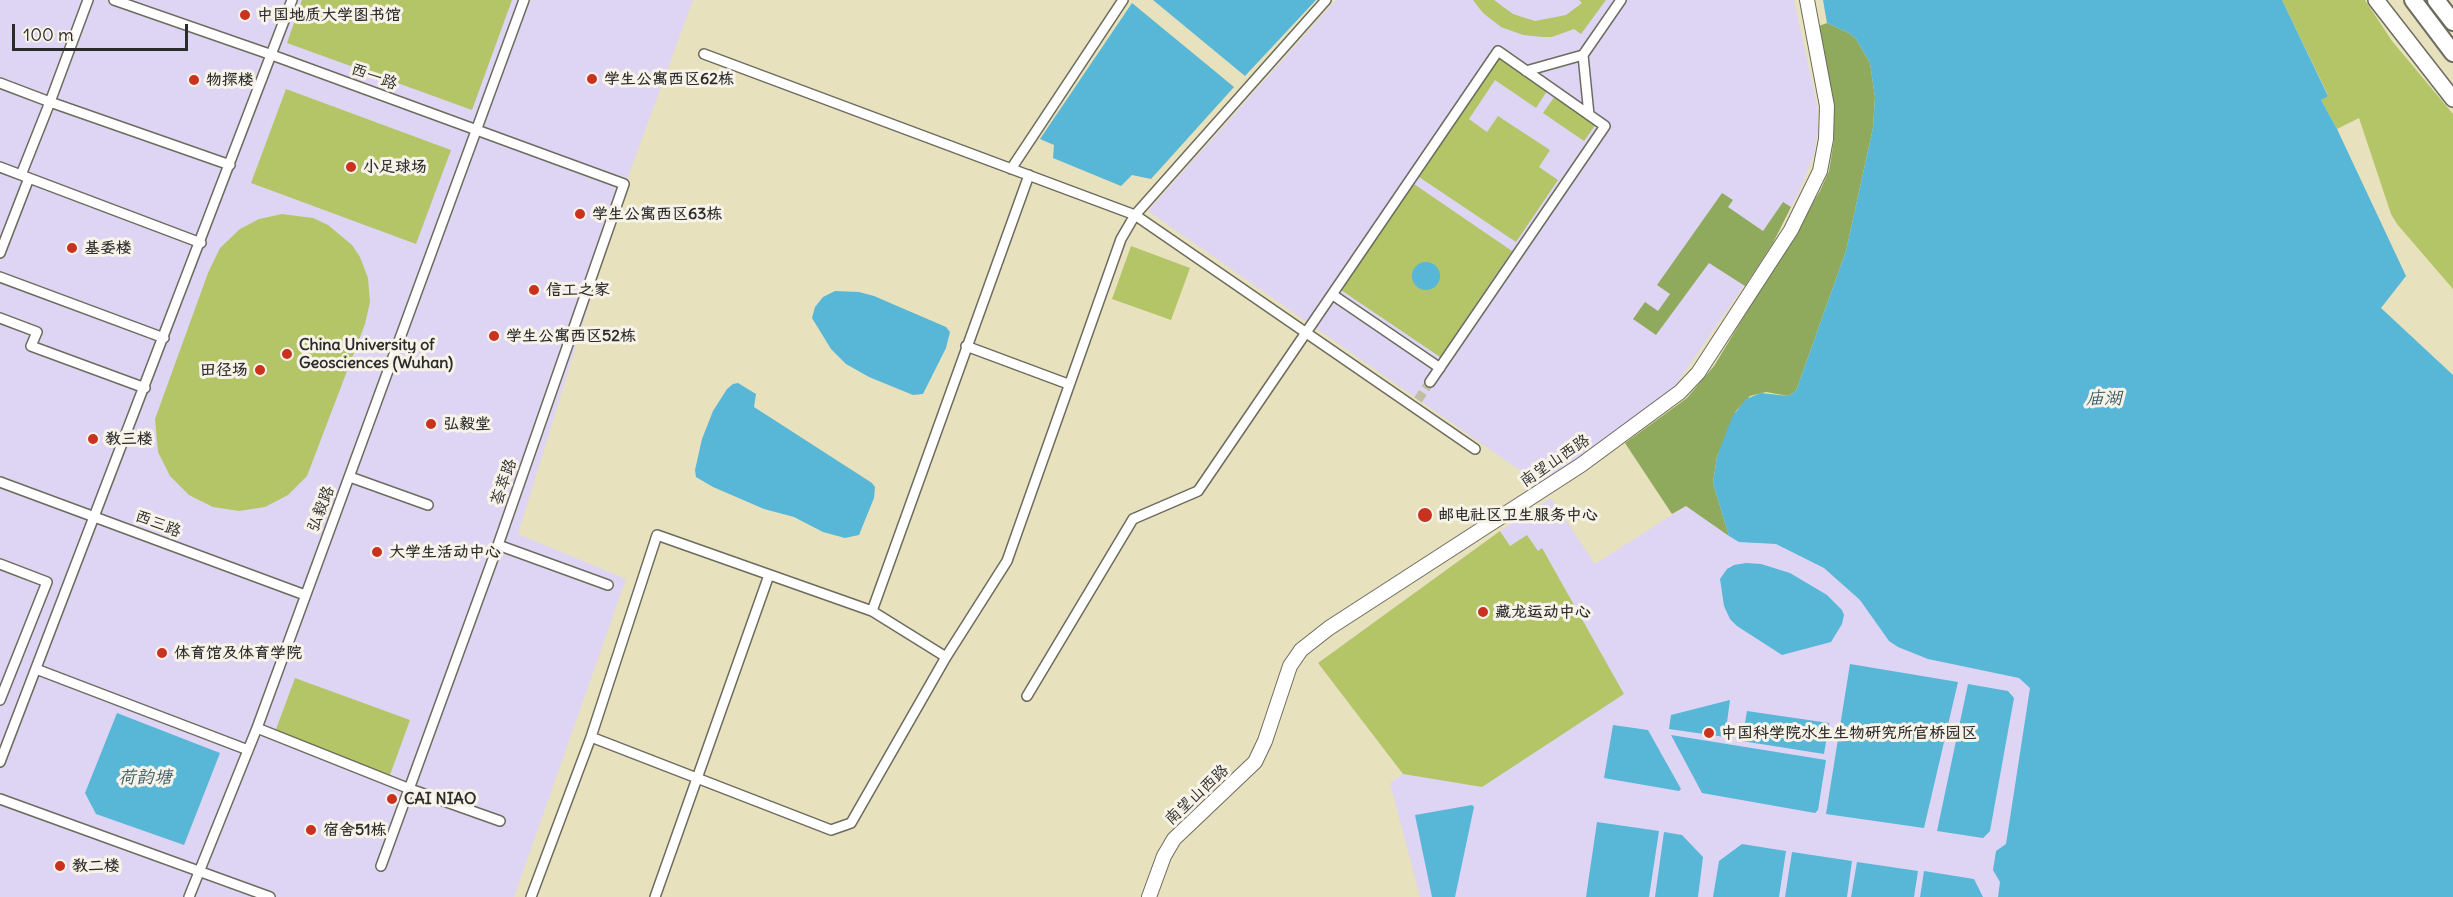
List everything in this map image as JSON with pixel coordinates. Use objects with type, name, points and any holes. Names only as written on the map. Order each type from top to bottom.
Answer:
[{"type":"highway","points":[[2413,0],[2453,53]]},
{"type":"highway","points":[[2436,0],[2453,22]]},
{"type":"main road","points":[[2376,0],[2453,99]]},
{"type":"street","points":[[0,253],[50,102],[88,0]]},
{"type":"street","name":"西一路","points":[[114,0],[272,55],[624,184]]},
{"type":"street","points":[[0,762],[231,165],[292,0]]},
{"type":"street","name":"弘毅路","points":[[189,897],[248,750],[350,477],[524,0]]},
{"type":"street","points":[[1011,169],[1123,0]]},
{"type":"street","points":[[591,737],[831,830],[851,823],[946,657],[1007,561],[1121,239],[1135,215],[1326,0]]},
{"type":"street","points":[[1526,71],[1583,55],[1621,0]]},
{"type":"street","name":"南望山西路","points":[[1149,897],[1164,856],[1174,839],[1246,772],[1261,753],[1290,666],[1301,650],[1329,628],[1581,465],[1680,392],[1698,373],[1791,230],[1820,171],[1826,139],[1827,106],[1807,0]]},
{"type":"street","points":[[1027,696],[1133,519],[1198,491],[1498,51],[1605,126],[1430,382]]},
{"type":"street","points":[[704,54],[1135,215],[1307,333],[1416,403],[1475,449]]},
{"type":"street","points":[[1583,55],[1589,114]]},
{"type":"street","points":[[0,83],[231,165]]},
{"type":"street","points":[[0,167],[201,243]]},
{"type":"street","points":[[872,611],[1029,176]]},
{"type":"street","name":"荟萃路","points":[[381,866],[498,545],[624,184]]},
{"type":"street","points":[[0,277],[164,338]]},
{"type":"street","points":[[1333,295],[1440,368]]},
{"type":"street","points":[[0,318],[37,332],[32,346],[145,388]]},
{"type":"street","points":[[966,346],[1068,384]]},
{"type":"street","points":[[350,477],[428,504]]},
{"type":"street","name":"西三路","points":[[0,482],[305,595]]},
{"type":"street","points":[[531,897],[591,737],[657,535],[872,611],[946,657]]},
{"type":"street","points":[[498,545],[608,585]]},
{"type":"street","points":[[0,564],[47,582],[0,700]]},
{"type":"street","points":[[655,897],[769,575]]},
{"type":"street","points":[[36,669],[248,750]]},
{"type":"street","points":[[256,728],[410,789],[500,821]]},
{"type":"street","points":[[0,799],[270,897]]},
{"type":"shaded area","name":"China University of Geosciences (Wuhan)","points":[[0,0],[693,0],[629,174],[518,534],[626,579],[514,897],[0,897]]},
{"type":"shaded area","points":[[1336,0],[1794,0],[1818,109],[1818,132],[1814,154],[1799,192],[1771,246],[1671,392],[1541,485],[1148,211]]},
{"type":"shaded area","name":"中国科学院水生生物研究所官桥园区","points":[[1551,498],[1595,564],[1686,506],[1757,510],[2034,667],[2023,897],[1420,897],[1390,783],[1403,774],[1318,663],[1500,531]]},
{"type":"green space","points":[[302,0],[512,0],[472,110],[287,43]]},
{"type":"green space","points":[[1473,0],[1494,0],[1513,14],[1535,21],[1566,15],[1582,3],[1579,0],[1606,0],[1581,34],[1574,29],[1552,37],[1542,37],[1523,35],[1501,27],[1483,13]]},
{"type":"green space","points":[[2282,0],[2365,0],[2392,41],[2453,114],[2453,289],[2391,214],[2359,118],[2337,129],[2321,100],[2328,95]]},
{"type":"green space","points":[[1827,23],[1849,33],[1856,39],[1870,63],[1875,97],[1873,128],[1846,251],[1796,391],[1788,396],[1766,392],[1750,396],[1736,411],[1717,457],[1713,483],[1729,536],[1686,506],[1672,514],[1625,443],[1687,398],[1714,366],[1820,191],[1829,171],[1834,140],[1833,107],[1816,27]]},
{"type":"green space","points":[[1499,58],[1547,91],[1536,108],[1495,80],[1469,119],[1487,132],[1498,116],[1550,150],[1539,167],[1558,180],[1516,242],[1419,177]]},
{"type":"green space","name":"小足球场","points":[[286,89],[451,150],[416,244],[251,183]]},
{"type":"green space","points":[[1555,96],[1596,124],[1584,141],[1543,113]]},
{"type":"green space","points":[[1414,184],[1512,251],[1440,357],[1341,290]]},
{"type":"green space","points":[[1722,193],[1733,200],[1728,207],[1763,231],[1783,202],[1791,207],[1773,243],[1745,286],[1709,263],[1656,335],[1633,319],[1645,302],[1658,311],[1670,294],[1657,285]]},
{"type":"green space","points":[[282,214],[313,218],[328,225],[352,245],[360,257],[368,278],[370,302],[365,324],[307,476],[288,495],[265,507],[239,511],[213,507],[189,495],[170,476],[158,452],[155,419],[208,273],[220,248],[240,229],[259,219]]},
{"type":"green space","points":[[1131,246],[1190,268],[1171,320],[1112,299]]},
{"type":"green space","name":"藏龙运动中心","points":[[1500,531],[1510,546],[1527,535],[1538,551],[1542,548],[1624,694],[1482,787],[1403,774],[1318,663]]},
{"type":"green space","points":[[295,678],[410,720],[390,775],[275,732]]},
{"type":"water","points":[[1153,0],[1316,0],[1245,76]]},
{"type":"water","name":"庙湖","points":[[1823,0],[2282,0],[2328,96],[2321,100],[2406,276],[2381,308],[2453,375],[2453,897],[1998,897],[2000,882],[1993,870],[1996,851],[2006,844],[2030,688],[2019,678],[1928,659],[1898,647],[1889,641],[1860,600],[1824,568],[1776,544],[1739,542],[1729,536],[1713,483],[1717,457],[1732,417],[1746,399],[1761,393],[1788,396],[1796,391],[1846,251],[1873,128],[1875,97],[1870,63],[1856,39],[1849,33],[1827,23]]},
{"type":"water","points":[[1132,3],[1234,87],[1151,179],[1132,175],[1121,186],[1053,158],[1054,145],[1040,139]]},
{"type":"water","points":[[1426,262],[1436,266],[1440,276],[1436,286],[1426,290],[1416,286],[1412,276],[1416,266]]},
{"type":"water","points":[[835,291],[859,292],[874,296],[946,327],[950,332],[946,348],[923,394],[913,395],[869,377],[846,364],[831,349],[812,318],[815,307],[823,297]]},
{"type":"water","points":[[738,383],[756,394],[754,407],[872,483],[875,487],[874,498],[859,535],[845,538],[823,532],[794,517],[764,509],[713,487],[696,477],[695,470],[702,439],[713,411],[727,389]]},
{"type":"water","points":[[1746,563],[1761,564],[1790,573],[1827,595],[1844,615],[1842,624],[1831,642],[1782,655],[1737,626],[1730,619],[1724,606],[1720,579],[1727,569]]},
{"type":"water","points":[[1850,664],[1958,682],[1924,828],[1826,814]]},
{"type":"water","points":[[1968,684],[2008,691],[2014,698],[1990,831],[1983,838],[1937,831]]},
{"type":"water","points":[[1730,700],[1725,737],[1669,729],[1671,715]]},
{"type":"water","points":[[1747,711],[1829,723],[1824,754],[1742,741]]},
{"type":"water","name":"荷韵塘","points":[[117,713],[220,753],[184,845],[96,814],[85,793]]},
{"type":"water","points":[[1613,725],[1648,730],[1681,789],[1679,791],[1604,778]]},
{"type":"water","points":[[1671,735],[1826,760],[1818,810],[1815,813],[1702,793]]},
{"type":"water","points":[[1472,805],[1474,807],[1455,897],[1432,897],[1415,815]]},
{"type":"water","points":[[1597,822],[1659,831],[1649,897],[1586,897]]},
{"type":"water","points":[[1664,832],[1682,835],[1703,857],[1698,897],[1655,897]]},
{"type":"water","points":[[1742,844],[1786,851],[1779,897],[1713,897],[1719,861]]},
{"type":"water","points":[[1792,852],[1852,861],[1847,897],[1785,897]]},
{"type":"water","points":[[1857,862],[1918,871],[1914,897],[1851,897]]},
{"type":"water","points":[[1924,871],[1974,879],[1983,897],[1920,897]]},
{"type":"tunnel","points":[[1418,400],[1430,382]]},
{"type":"place","name":"中国地质大学图书馆","points":[[245,15]]},
{"type":"place","name":"学生公寓西区62栋","points":[[592,79]]},
{"type":"place","name":"物探楼","points":[[194,80]]},
{"type":"place","name":"小足球场","points":[[351,167]]},
{"type":"place","name":"学生公寓西区63栋","points":[[580,214]]},
{"type":"place","name":"基委楼","points":[[72,248]]},
{"type":"place","name":"信工之家","points":[[534,290]]},
{"type":"place","name":"学生公寓西区52栋","points":[[494,336]]},
{"type":"place","name":"China University of Geosciences (Wuhan)","points":[[287,354]]},
{"type":"place","name":"田径场","points":[[260,370]]},
{"type":"place","name":"弘毅堂","points":[[431,424]]},
{"type":"place","name":"教三楼","points":[[93,439]]},
{"type":"place","name":"邮电社区卫生服务中心","points":[[1425,515]]},
{"type":"place","name":"大学生活动中心","points":[[377,552]]},
{"type":"place","name":"藏龙运动中心","points":[[1483,612]]},
{"type":"place","name":"体育馆及体育学院","points":[[162,653]]},
{"type":"place","name":"中国科学院水生生物研究所官桥园区","points":[[1709,733]]},
{"type":"place","name":"CAI NIAO","points":[[392,799]]},
{"type":"place","name":"宿舍51栋","points":[[311,830]]},
{"type":"place","name":"教二楼","points":[[60,866]]}]
